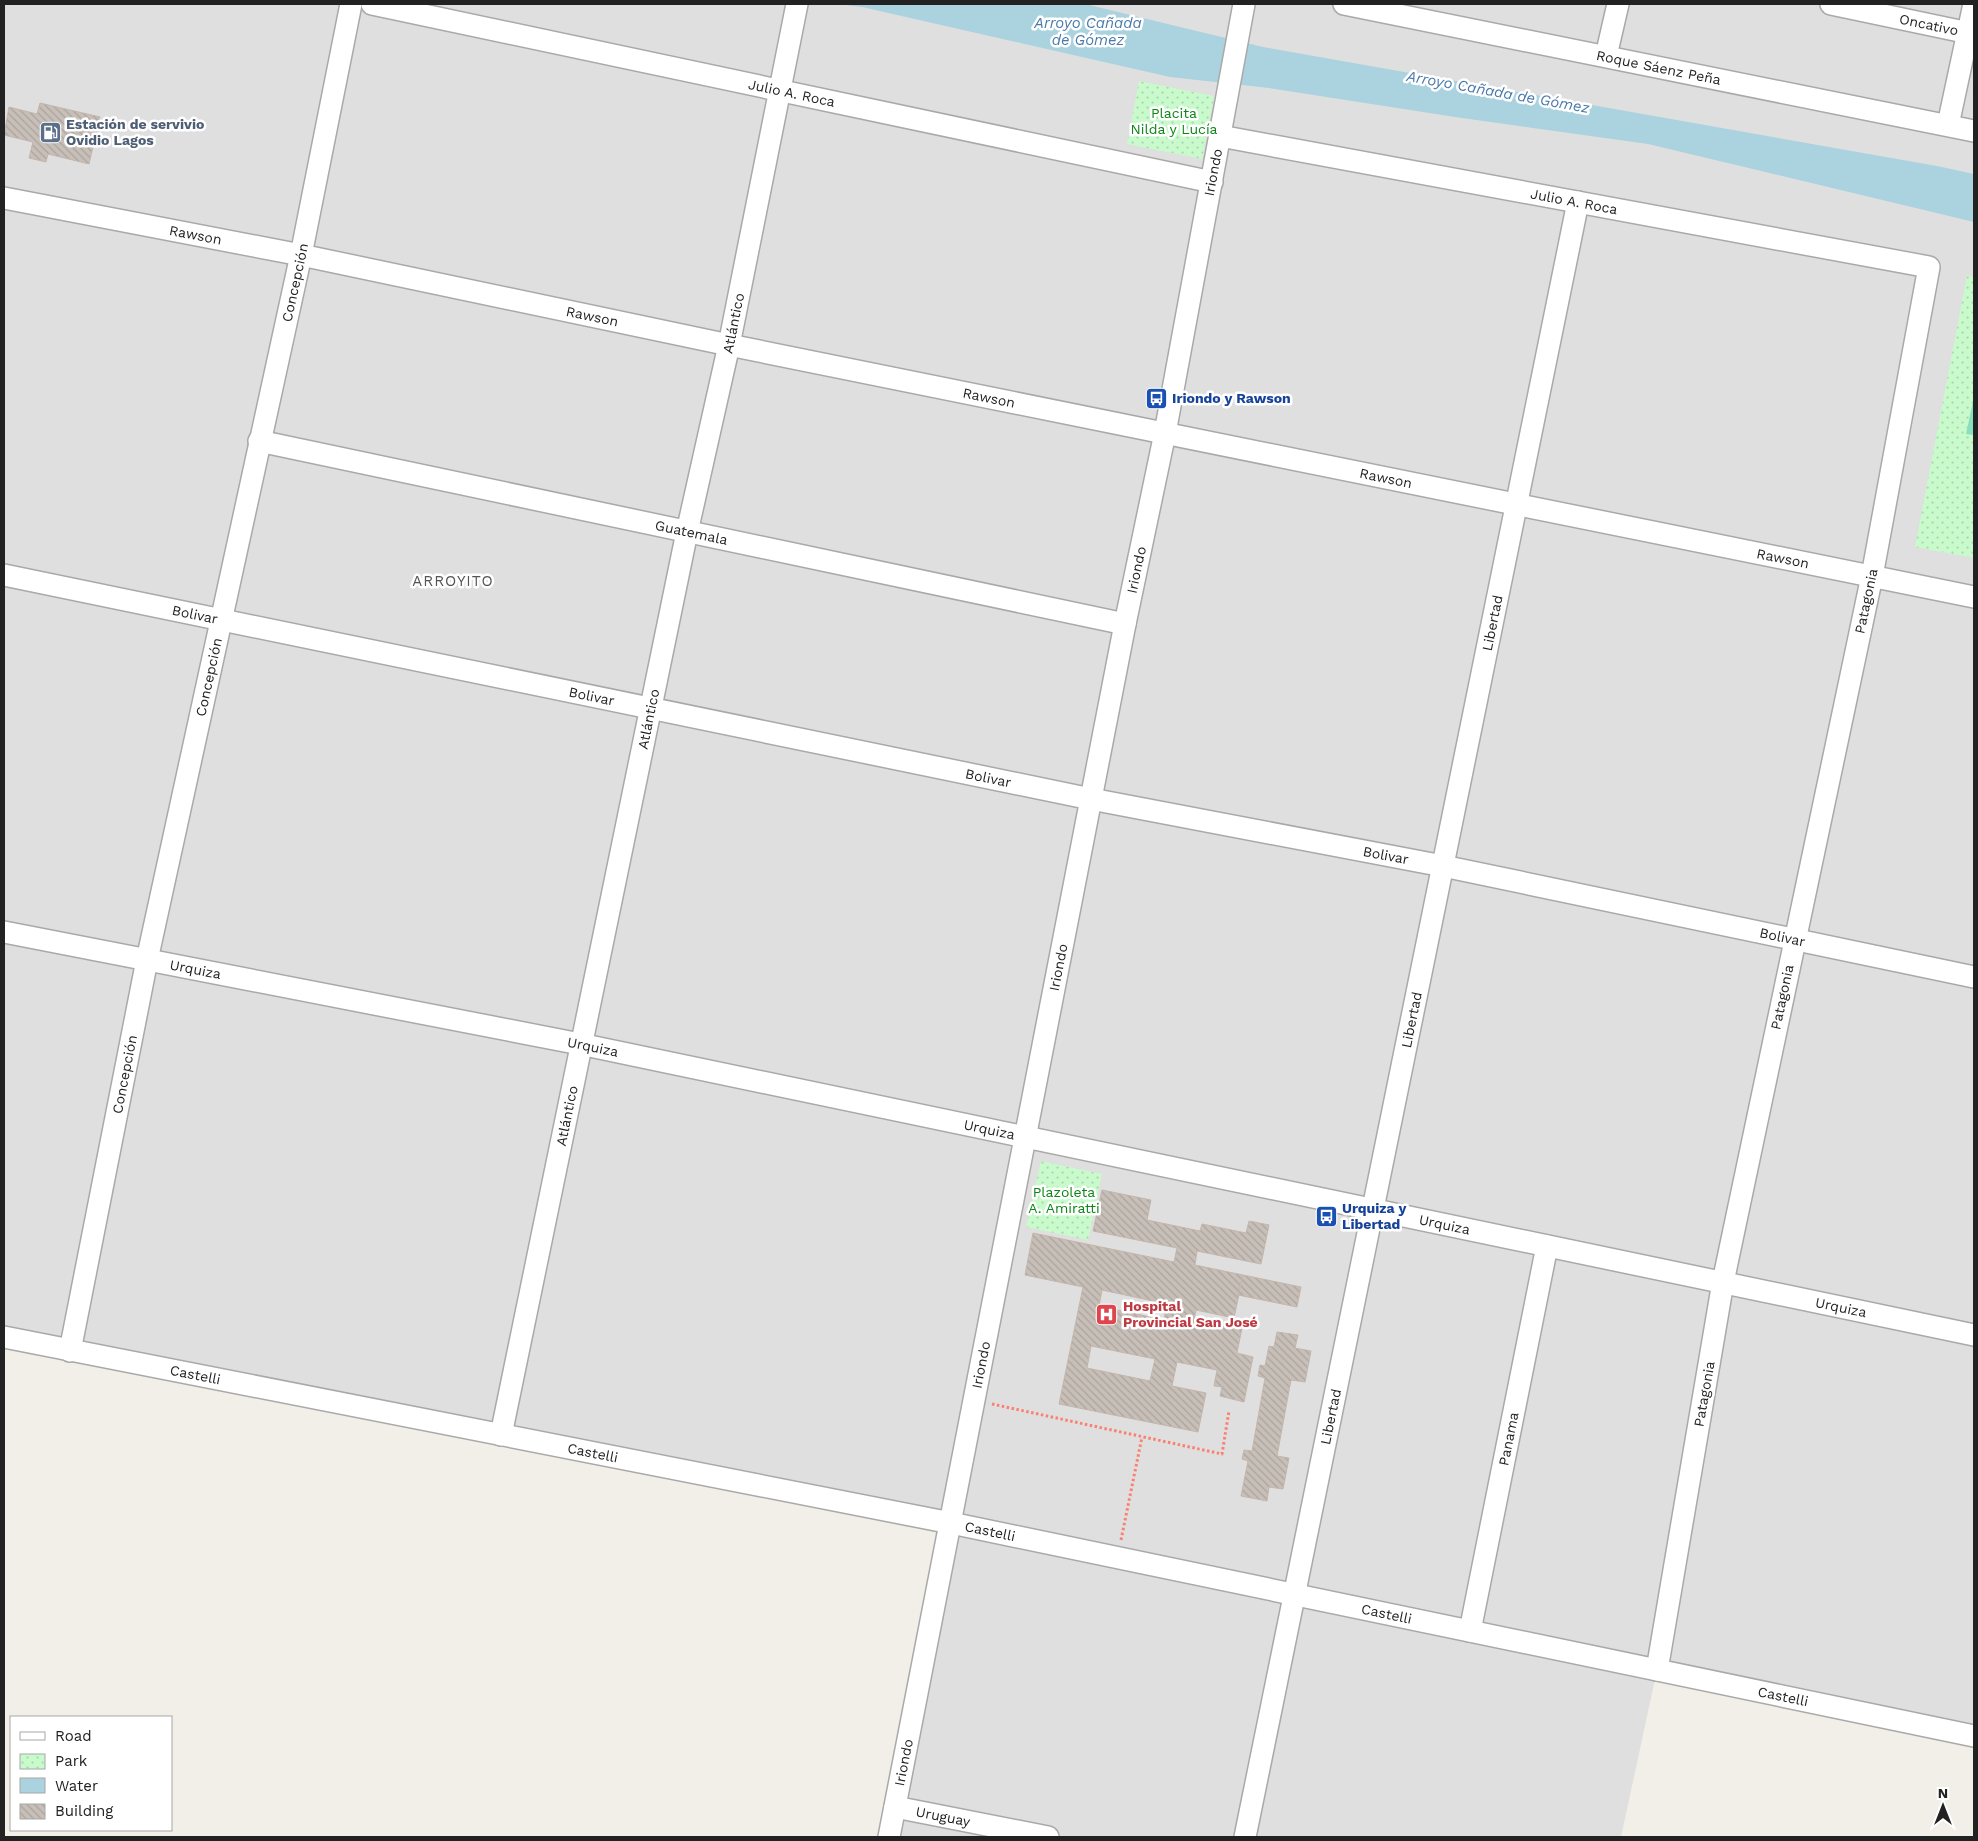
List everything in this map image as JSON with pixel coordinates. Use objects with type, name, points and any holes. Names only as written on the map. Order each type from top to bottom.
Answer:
[{"type":"street","name":"Concepción","points":[[70,1351],[147,960],[220,618],[301,254],[351,4]]},
{"type":"street","name":"Julio A. Roca","points":[[372,4],[1212,182]]},
{"type":"street","name":"Atlántico","points":[[501,1435],[650,708],[781,91],[797,4]]},
{"type":"street","name":"Iriondo","points":[[889,1837],[1125,624],[1165,433],[1244,4]]},
{"type":"street","name":"Roque Sáenz Peña","points":[[1344,4],[1974,131]]},
{"type":"street","points":[[1606,56],[1618,4]]},
{"type":"street","name":"Oncativo","points":[[1831,4],[1969,32]]},
{"type":"street","points":[[1948,126],[1974,4]]},
{"type":"street","name":"Julio A. Roca","points":[[1220,136],[1929,267]]},
{"type":"street","name":"Rawson","points":[[4,198],[301,254],[728,345],[1974,597]]},
{"type":"street","name":"Libertad","points":[[1245,1837],[1371,1209],[1518,505],[1578,202]]},
{"type":"street","name":"Patagonia","points":[[1657,1670],[1723,1282],[1872,576],[1929,267]]},
{"type":"street","name":"Guatemala","points":[[259,441],[1125,624]]},
{"type":"street","name":"Bolivar","points":[[4,575],[1091,799],[1443,866],[1974,977]]},
{"type":"street","name":"Urquiza","points":[[4,932],[580,1044],[1974,1335]]},
{"type":"street","name":"Panama","points":[[1470,1631],[1547,1246]]},
{"type":"street","name":"Castelli","points":[[4,1337],[951,1523],[1974,1736]]},
{"type":"street","name":"Uruguay","points":[[895,1807],[1048,1837]]},
{"type":"path","points":[[974,1401],[1222,1454],[1229,1411]]},
{"type":"path","points":[[1117,1558],[1142,1437]]},
{"type":"shaded area","points":[[4,4],[1974,4],[1974,1736],[1657,1670],[1621,1837],[889,1837],[951,1523],[4,1337]]},
{"type":"green space","name":"Placita Nilda y Lucía","points":[[1139,81],[1214,96],[1202,159],[1127,144]]},
{"type":"green space","points":[[1967,275],[1974,277],[1974,558],[1915,547]]},
{"type":"green space","points":[[1974,397],[1974,435],[1966,434]]},
{"type":"green space","name":"Plazoleta A. Amiratti","points":[[1041,1161],[1102,1174],[1088,1240],[1026,1227]]},
{"type":"water","name":"Arroyo Cañada de Gómez","points":[[837,4],[1085,4],[1263,47],[1937,166],[1974,174],[1974,222],[1648,144],[1455,117],[1269,88],[1170,77],[862,7]]},
{"type":"building","name":"Estación de servivio Ovidio Lagos","points":[[40,103],[100,117],[89,164],[48,154],[46,162],[29,158],[33,142],[4,135],[9,107],[37,114]]},
{"type":"building","name":"Hospital Provincial San José","points":[[1102,1190],[1151,1200],[1147,1220],[1200,1231],[1202,1224],[1246,1233],[1249,1221],[1269,1225],[1261,1264],[1197,1251],[1195,1265],[1243,1275],[1234,1318],[1196,1310],[1194,1319],[1242,1328],[1237,1353],[1253,1357],[1244,1402],[1220,1396],[1222,1387],[1214,1386],[1217,1370],[1177,1362],[1172,1386],[1206,1393],[1198,1432],[1059,1404],[1083,1287],[1025,1275],[1033,1233],[1174,1262],[1177,1248],[1093,1231]],"holes":[[[1102,1290],[1167,1304],[1164,1320],[1099,1306]],[[1091,1346],[1155,1359],[1150,1381],[1087,1368]]]},
{"type":"building","points":[[1243,1275],[1301,1287],[1297,1307],[1238,1295]]},
{"type":"building","points":[[1277,1332],[1298,1335],[1295,1348],[1311,1351],[1305,1382],[1291,1380],[1277,1456],[1289,1458],[1283,1489],[1269,1487],[1267,1501],[1241,1496],[1248,1461],[1242,1459],[1244,1450],[1252,1451],[1265,1378],[1258,1376],[1260,1365],[1265,1366],[1269,1346],[1274,1347]]},
{"type":"place","name":"Estación de servivio Ovidio Lagos","points":[[50,132]]},
{"type":"place","name":"Iriondo y Rawson","points":[[1156,398]]},
{"type":"place","name":"Urquiza y Libertad","points":[[1326,1216]]},
{"type":"place","name":"Hospital Provincial San José","points":[[1107,1314]]},
{"type":"district","name":"ARROYITO","points":[[453,581]]}]
